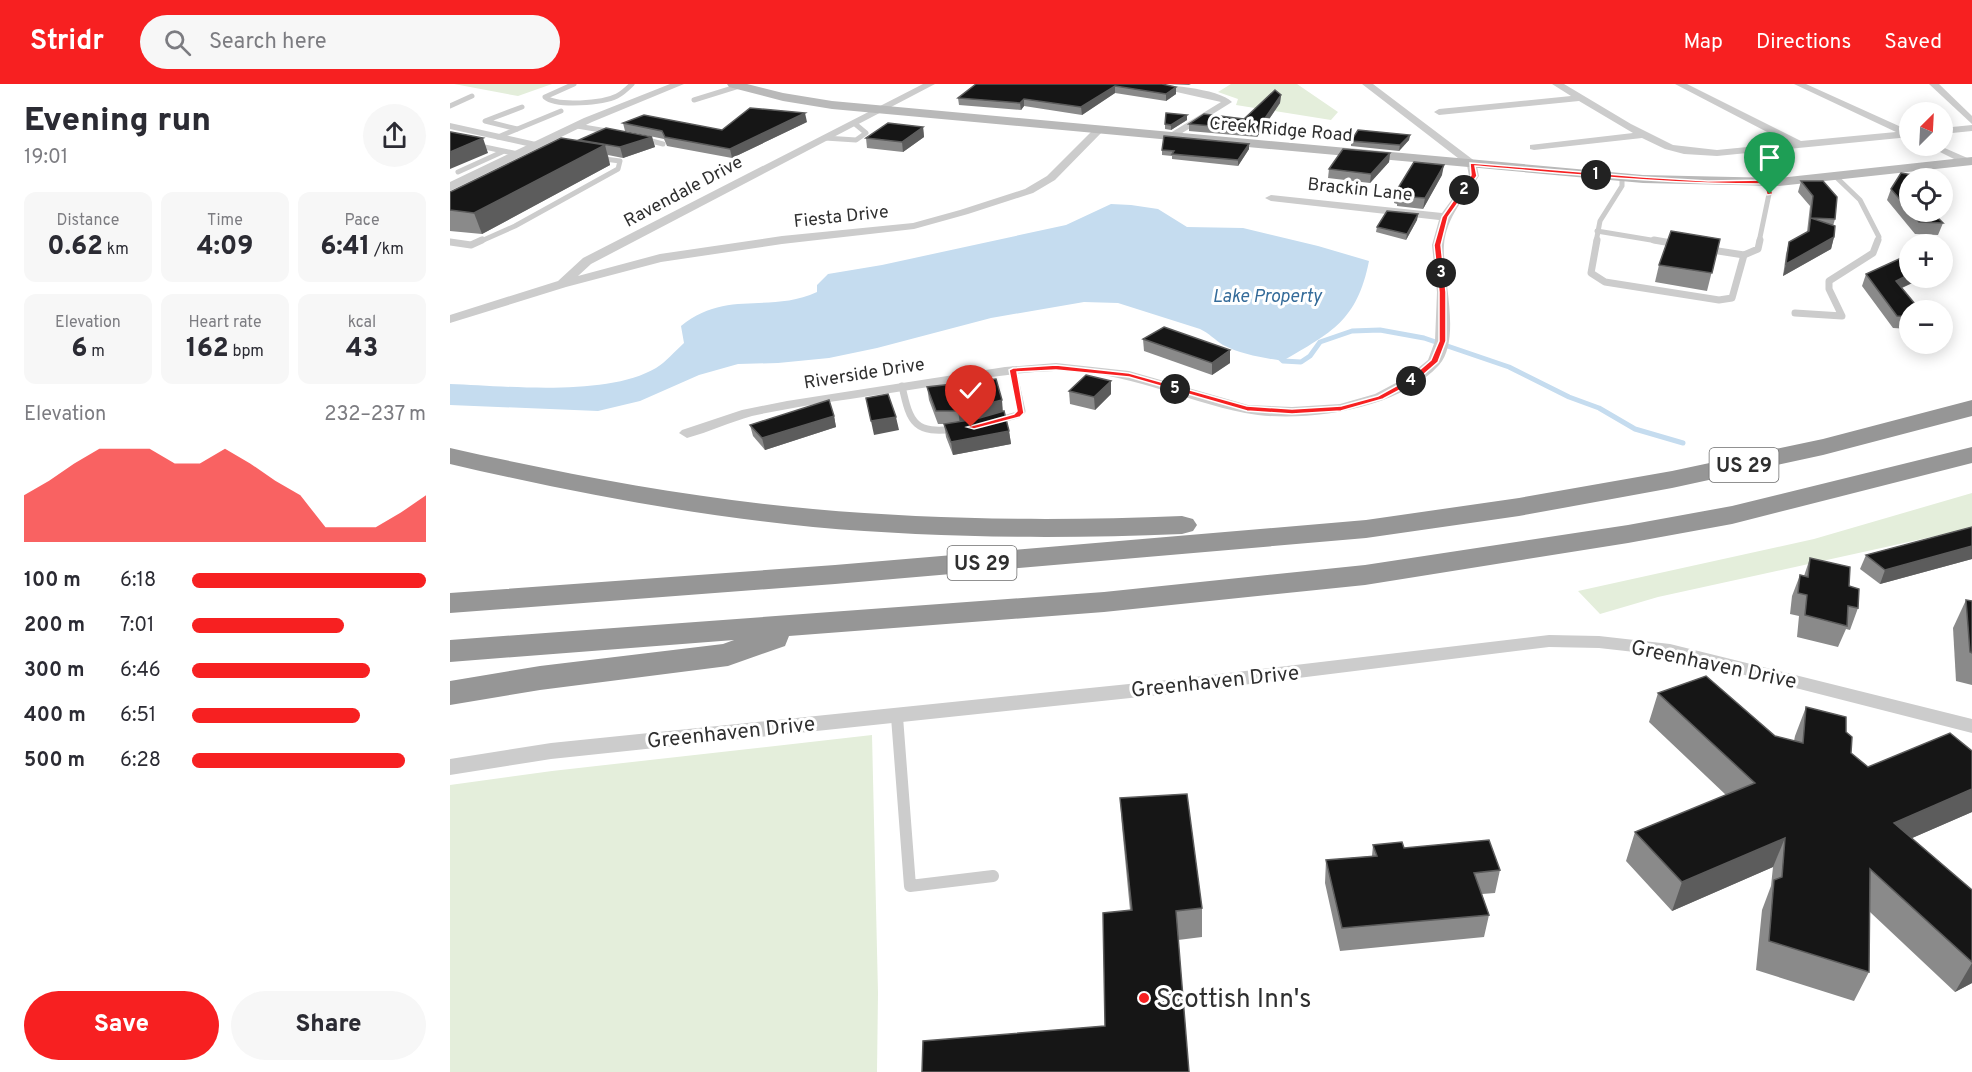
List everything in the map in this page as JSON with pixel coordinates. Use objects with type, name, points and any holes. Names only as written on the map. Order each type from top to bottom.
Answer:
[{"type":"highway","name":"US 29","points":[[450,603],[775,581],[1365,529],[1512,507],[1719,471],[1894,430],[1972,408]]},
{"type":"highway","name":"US 29","points":[[450,651],[1104,602],[1400,570],[1606,538],[1732,515],[1972,455]]},
{"type":"highway","points":[[450,456],[533,475],[646,495],[863,522],[1098,529],[1264,521],[1425,507],[1512,507]]},
{"type":"highway","points":[[450,693],[540,678],[728,655],[802,626]]},
{"type":"main road","name":"Creek Ridge Road","points":[[736,85],[783,97],[880,110],[1622,177],[1708,182],[1766,182],[1836,177],[1970,161]]},
{"type":"street","points":[[450,187],[519,154],[540,147],[577,126],[679,84]]},
{"type":"street","name":"Ravendale Drive","points":[[450,319],[562,284],[587,261],[930,84]]},
{"type":"street","points":[[1146,84],[1221,98],[1227,102],[1171,137]]},
{"type":"street","points":[[1367,84],[1472,164]]},
{"type":"street","points":[[1557,84],[1669,147],[1703,153],[1899,135]]},
{"type":"street","points":[[1680,84],[1799,144]]},
{"type":"street","points":[[1799,84],[1899,129]]},
{"type":"street","points":[[1934,84],[1972,121]]},
{"type":"street","points":[[1439,112],[1581,98]]},
{"type":"street","points":[[450,126],[540,147]]},
{"type":"street","points":[[1953,130],[1972,128]]},
{"type":"street","name":"Fiesta Drive","points":[[562,284],[660,258],[782,240],[914,226],[964,212],[1029,191],[1051,178],[1100,130]]},
{"type":"street","points":[[1534,147],[1646,135]]},
{"type":"street","points":[[1953,154],[1970,161]]},
{"type":"street","name":"Riverside Drive","points":[[687,433],[747,413],[1013,370],[1056,367],[1129,375],[1247,409],[1292,411],[1341,408],[1380,398],[1412,380],[1434,362],[1442,341],[1443,292],[1438,245],[1445,217],[1474,176],[1472,164]]},
{"type":"street","name":"Brackin Lane","points":[[1271,198],[1445,217]]},
{"type":"street","name":"Greenhaven Drive","points":[[450,767],[551,751],[1178,686],[1525,642],[1599,642],[1670,650],[1972,726]]},
{"type":"lane","points":[[574,84],[546,97],[549,100],[587,104],[614,97],[632,84]]},
{"type":"lane","points":[[694,100],[736,85]]},
{"type":"lane","points":[[450,106],[472,96]]},
{"type":"lane","points":[[614,97],[638,100]]},
{"type":"lane","points":[[517,129],[485,121],[522,107]]},
{"type":"lane","points":[[498,137],[561,111]]},
{"type":"lane","points":[[577,126],[620,134]]},
{"type":"lane","points":[[469,137],[480,133]]},
{"type":"lane","points":[[641,139],[663,144]]},
{"type":"lane","points":[[469,144],[519,154]]},
{"type":"lane","points":[[458,172],[502,152]]},
{"type":"lane","points":[[450,242],[471,245],[506,230],[618,169],[620,161],[590,157]]},
{"type":"lane","points":[[450,172],[477,174]]},
{"type":"lane","points":[[1622,177],[1622,186],[1600,221],[1597,231],[1591,273],[1596,278],[1605,282],[1704,299],[1732,298],[1744,255]]},
{"type":"lane","points":[[1796,313],[1842,316],[1829,289],[1829,281],[1873,253],[1879,237],[1860,200],[1836,177]]},
{"type":"lane","points":[[1699,248],[1744,255],[1758,249],[1770,194],[1766,182]]},
{"type":"lane","points":[[1597,231],[1688,246]]},
{"type":"lane","points":[[983,424],[1017,415],[1022,411],[1013,370]]},
{"type":"lane","points":[[903,387],[908,417],[919,428],[935,433],[962,429]]},
{"type":"lane","points":[[897,716],[910,886],[993,876]]},
{"type":"green space","points":[[454,84],[552,84],[518,96]]},
{"type":"green space","points":[[1231,84],[1297,84],[1338,112],[1331,120],[1236,105],[1238,99],[1218,92]]},
{"type":"green space","points":[[1972,493],[1972,528],[1658,597],[1600,614],[1578,591],[1814,539]]},
{"type":"green space","points":[[872,735],[878,993],[877,1072],[450,1072],[450,785],[552,771]]},
{"type":"water","name":"Lake Property","points":[[1111,204],[1158,209],[1187,227],[1243,228],[1369,261],[1364,281],[1357,298],[1340,323],[1315,342],[1283,361],[1237,351],[1223,345],[1200,329],[1118,303],[1084,302],[991,318],[829,358],[738,364],[699,375],[640,401],[598,411],[450,405],[450,384],[556,388],[611,383],[635,377],[660,366],[667,360],[684,343],[681,326],[714,308],[799,298],[817,292],[817,285],[828,274],[882,265],[1066,225]]},
{"type":"building","points":[[976,84],[1162,84],[1176,87],[1166,94],[1115,86],[1081,107],[1024,99],[1020,103],[958,98]]},
{"type":"building","points":[[1275,90],[1281,95],[1257,130],[1189,124],[1204,114],[1244,119]]},
{"type":"building","points":[[750,108],[805,113],[730,149],[665,137],[662,131],[623,123],[644,115],[722,130]]},
{"type":"building","points":[[1166,113],[1187,115],[1171,125],[1165,124]]},
{"type":"building","points":[[888,123],[923,127],[902,142],[866,138]]},
{"type":"building","points":[[606,128],[652,137],[620,147],[579,140]]},
{"type":"building","points":[[1358,130],[1410,135],[1400,145],[1351,141]]},
{"type":"building","points":[[451,132],[483,138],[450,152]]},
{"type":"building","points":[[1164,136],[1249,144],[1238,160],[1172,154],[1174,151],[1162,150]]},
{"type":"building","points":[[561,138],[605,145],[474,213],[450,210],[450,192]]},
{"type":"building","points":[[1343,149],[1390,153],[1371,174],[1329,169]]},
{"type":"building","points":[[1414,162],[1444,165],[1425,198],[1398,196],[1401,194],[1395,193]]},
{"type":"building","points":[[1899,176],[1899,198],[1891,189]]},
{"type":"building","points":[[1801,181],[1823,181],[1837,197],[1835,219],[1811,218],[1835,226],[1834,237],[1786,264],[1789,242],[1809,231],[1813,196]]},
{"type":"building","points":[[1387,211],[1418,214],[1407,234],[1377,227]]},
{"type":"building","points":[[1671,231],[1720,239],[1712,273],[1659,265]]},
{"type":"building","points":[[1899,259],[1899,280],[1896,281],[1899,288],[1902,288],[1912,300],[1899,300],[1899,316],[1897,316],[1866,274]]},
{"type":"building","points":[[1164,327],[1230,350],[1212,363],[1143,339]]},
{"type":"building","points":[[1086,375],[1111,381],[1094,397],[1069,391]]},
{"type":"building","points":[[996,379],[1002,400],[958,411],[936,411],[927,387]]},
{"type":"building","points":[[888,394],[896,417],[871,421],[866,398]]},
{"type":"building","points":[[829,400],[834,416],[762,438],[750,425]]},
{"type":"building","points":[[1004,411],[1009,431],[951,442],[944,424],[976,419]]},
{"type":"building","points":[[1972,527],[1972,546],[1885,570],[1866,555]]},
{"type":"building","points":[[1810,558],[1850,567],[1849,586],[1859,589],[1858,608],[1848,606],[1847,626],[1805,615],[1807,595],[1798,593],[1800,575],[1808,577]]},
{"type":"building","points":[[1966,600],[1972,601],[1972,653],[1970,652]]},
{"type":"building","points":[[1706,676],[1775,736],[1803,743],[1806,707],[1846,717],[1846,732],[1852,737],[1851,753],[1868,767],[1950,733],[1972,751],[1972,789],[1894,823],[1972,890],[1972,962],[1870,869],[1869,972],[1769,941],[1774,880],[1782,877],[1785,838],[1682,882],[1635,832],[1755,783],[1658,693]]},
{"type":"building","name":"Scottish Inn's","points":[[1187,794],[1202,908],[1176,911],[1189,1072],[922,1072],[923,1041],[1105,1026],[1103,913],[1132,910],[1120,798]]},
{"type":"building","points":[[1489,840],[1500,870],[1474,873],[1489,915],[1342,928],[1326,860],[1377,856],[1373,845],[1402,842],[1404,848]]},
{"type":"waterway","points":[[1277,355],[1283,361],[1301,362],[1310,356],[1320,342],[1352,331],[1380,330],[1424,338],[1509,367],[1569,397],[1599,408],[1635,429],[1683,443]]},
{"type":"place","name":"Scottish Inn's","points":[[1144,998]]},
{"type":"route","points":[[971,427],[1017,415],[1022,411],[1013,370],[1056,367],[1129,375],[1247,409],[1292,411],[1341,408],[1380,398],[1412,380],[1434,362],[1442,341],[1443,292],[1438,245],[1445,217],[1474,176],[1472,164],[1643,179],[1766,182],[1770,194]]}]
